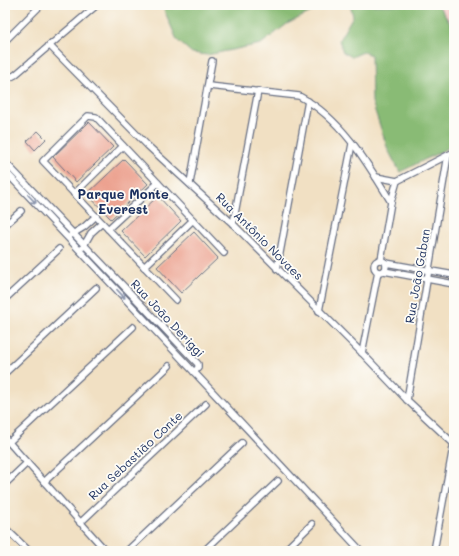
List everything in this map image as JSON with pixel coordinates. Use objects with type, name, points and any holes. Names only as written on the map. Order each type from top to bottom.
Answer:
[{"type":"street","points":[[5,41],[41,5]]},
{"type":"street","points":[[5,79],[15,75],[97,5]]},
{"type":"street","name":"Rua Antônio Novaes","points":[[49,45],[148,146],[234,224],[407,400],[454,442]]},
{"type":"street","points":[[190,183],[212,61]]},
{"type":"street","points":[[208,86],[298,96],[308,101],[320,109],[338,126],[376,177],[390,202]]},
{"type":"street","points":[[234,224],[258,91]]},
{"type":"street","points":[[277,269],[308,101]]},
{"type":"street","points":[[176,300],[43,161],[88,116],[96,117],[224,253]]},
{"type":"street","points":[[319,311],[352,144]]},
{"type":"street","points":[[74,194],[123,146]]},
{"type":"street","points":[[376,177],[397,181],[454,152]]},
{"type":"street","name":"Rua João Gaban","points":[[407,400],[448,155]]},
{"type":"street","name":"Rua João Deriggi","points":[[5,162],[194,372],[362,551]]},
{"type":"street","name":"Rua João Deriggi","points":[[5,171],[70,235]]},
{"type":"street","points":[[362,353],[381,272],[387,268],[383,262],[390,202],[397,181]]},
{"type":"street","points":[[108,229],[158,183]]},
{"type":"street","points":[[5,225],[21,211]]},
{"type":"street","points":[[70,235],[84,228],[96,216]]},
{"type":"street","points":[[144,267],[193,220]]},
{"type":"street","points":[[82,248],[91,233],[102,223]]},
{"type":"street","points":[[5,299],[59,249]]},
{"type":"street","points":[[454,276],[376,261],[374,265],[375,270],[381,272],[454,284]]},
{"type":"street","points":[[5,373],[96,288]]},
{"type":"street","points":[[106,551],[7,440],[133,327]]},
{"type":"street","points":[[44,482],[169,366]]},
{"type":"street","name":"Rua Sebastião Conte","points":[[80,523],[206,404]]},
{"type":"street","points":[[434,551],[454,442]]},
{"type":"street","points":[[127,551],[242,443]]},
{"type":"street","points":[[5,484],[27,463]]},
{"type":"street","points":[[204,551],[278,481]]},
{"type":"street","points":[[284,551],[312,524]]},
{"type":"street","points":[[5,528],[29,551]]},
{"type":"street","points":[[291,551],[293,543]]},
{"type":"shaded area","points":[[438,5],[454,5],[454,29]]},
{"type":"green space","points":[[162,5],[325,5],[287,24],[261,44],[207,55],[192,53],[177,40]]},
{"type":"green space","points":[[350,5],[438,5],[454,29],[454,145],[400,172],[388,150],[372,102],[371,55],[363,52],[352,57],[343,52],[339,40],[353,16]]},
{"type":"building","points":[[89,122],[113,147],[76,182],[53,157]]},
{"type":"building","points":[[38,131],[46,139],[35,150],[27,141]]},
{"type":"building","points":[[124,159],[148,184],[111,219],[87,194]]},
{"type":"building","points":[[158,196],[181,221],[145,256],[121,231]]},
{"type":"building","points":[[194,232],[218,258],[181,293],[157,267]]},
{"type":"district","name":"Parque Monte Everest","points":[[123,200]]}]
